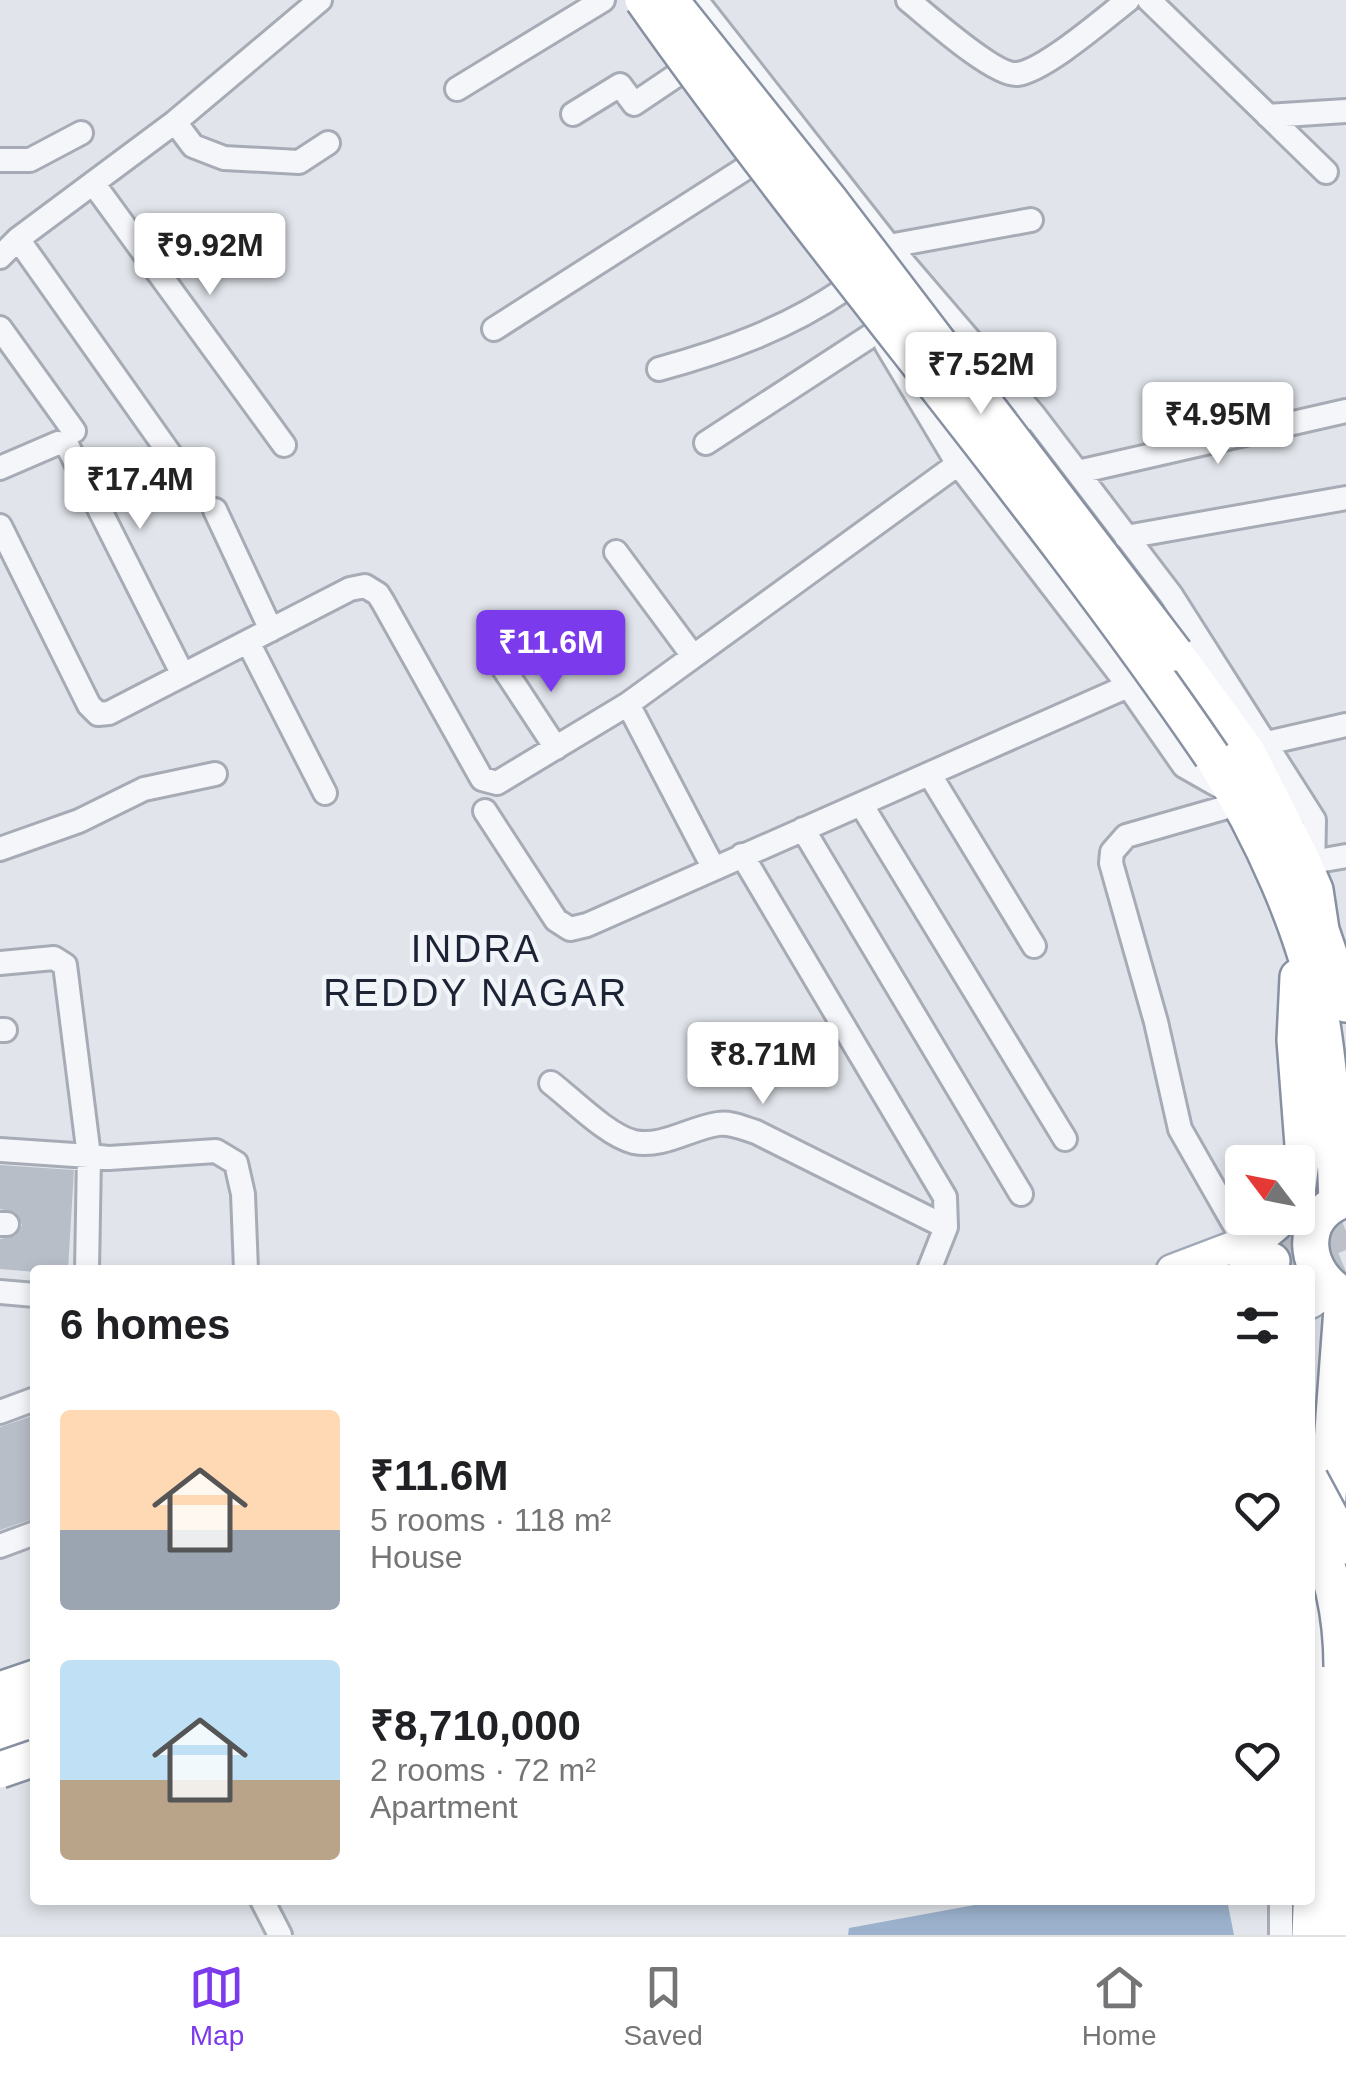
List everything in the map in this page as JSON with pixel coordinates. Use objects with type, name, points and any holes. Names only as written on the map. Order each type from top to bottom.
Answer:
[{"type":"highway","points":[[643,0],[877,312],[1015,485],[1145,658],[1239,800],[1346,1004]]},
{"type":"highway","points":[[670,0],[832,203],[1246,750],[1313,876],[1296,1040],[1303,1145]]},
{"type":"highway","points":[[1310,934],[1346,974]]},
{"type":"highway","points":[[1310,934],[1341,1200],[1323,1212],[1315,1225],[1310,1244],[1314,1265]]},
{"type":"highway","points":[[1315,1268],[1333,1296],[1315,1812]]},
{"type":"highway","points":[[1315,1488],[1346,1546]]},
{"type":"highway","points":[[1315,1537],[1331,1576],[1342,1644],[1340,1935]]},
{"type":"highway","points":[[1310,1935],[1311,1905]]},
{"type":"main road","points":[[1190,1265],[1260,1246]]},
{"type":"street","points":[[0,258],[18,240],[175,122],[320,0]]},
{"type":"street","points":[[457,90],[603,0]]},
{"type":"street","points":[[622,0],[878,330],[958,464],[1128,686],[1184,766],[1239,800]]},
{"type":"street","points":[[908,0],[1002,71],[1016,74],[1052,58],[1128,0]]},
{"type":"street","points":[[1148,0],[1326,172]]},
{"type":"street","points":[[658,48],[688,40],[702,7],[889,246],[1078,472],[1171,595],[1314,820],[1313,876]]},
{"type":"street","points":[[573,114],[620,84],[634,104],[677,75]]},
{"type":"street","points":[[1268,116],[1346,112]]},
{"type":"street","points":[[175,122],[193,146],[224,158],[299,162],[328,142]]},
{"type":"street","points":[[0,160],[30,160],[81,133]]},
{"type":"street","points":[[494,329],[749,166]]},
{"type":"street","points":[[93,183],[284,445]]},
{"type":"street","points":[[889,246],[1032,220]]},
{"type":"street","points":[[18,240],[187,478]]},
{"type":"street","points":[[659,369],[772,330],[845,289]]},
{"type":"street","points":[[0,328],[74,431]]},
{"type":"street","points":[[706,443],[878,330]]},
{"type":"street","points":[[1078,472],[1346,411]]},
{"type":"street","points":[[0,526],[98,714],[109,713],[350,589],[365,586],[373,589],[486,782],[497,783],[628,704],[1032,414]]},
{"type":"street","points":[[0,468],[58,443],[67,446],[183,675]]},
{"type":"street","points":[[1126,537],[1346,498]]},
{"type":"street","points":[[215,510],[272,630]]},
{"type":"street","points":[[616,552],[693,656]]},
{"type":"street","points":[[248,642],[325,793]]},
{"type":"street","points":[[504,669],[556,748]]},
{"type":"street","points":[[485,811],[556,920],[570,929],[587,925],[1128,686]]},
{"type":"street","points":[[628,704],[713,867]]},
{"type":"street","points":[[1266,742],[1346,725]]},
{"type":"street","points":[[0,849],[79,821],[144,789],[214,774]]},
{"type":"street","points":[[930,775],[1034,946]]},
{"type":"street","points":[[1239,800],[1126,836],[1112,852],[1110,863],[1156,1022],[1180,1129],[1260,1246]]},
{"type":"street","points":[[861,804],[1065,1140]]},
{"type":"street","points":[[803,829],[1022,1194]]},
{"type":"street","points":[[742,855],[945,1198],[946,1226],[931,1265]]},
{"type":"street","points":[[1313,876],[1346,856]]},
{"type":"street","points":[[0,963],[54,958],[64,965],[89,1156],[86,1265]]},
{"type":"street","points":[[552,1084],[632,1141],[652,1144],[720,1124],[736,1125],[946,1226]]},
{"type":"street","points":[[0,1150],[109,1158],[216,1151],[236,1163],[243,1194],[246,1265]]},
{"type":"street","points":[[0,1292],[30,1294]]},
{"type":"street","points":[[0,1412],[30,1401]]},
{"type":"street","points":[[0,1546],[30,1536]]},
{"type":"street","points":[[265,1905],[280,1935]]},
{"type":"street","points":[[1281,1905],[1281,1935]]},
{"type":"water","points":[[975,1905],[1228,1905],[1234,1935],[848,1935],[849,1928]]},
{"type":"building","points":[[0,1165],[74,1170],[68,1265],[30,1265],[30,1272],[0,1269],[0,1239],[15,1236],[22,1225],[15,1212],[0,1209]]},
{"type":"building","points":[[30,1417],[30,1520],[0,1530],[0,1427]]},
{"type":"tunnel","points":[[1272,1261],[1346,1231]]},
{"type":"tunnel","points":[[1315,1274],[1346,1261]]},
{"type":"district","name":"INDRA REDDY NAGAR","points":[[476,971]]}]
